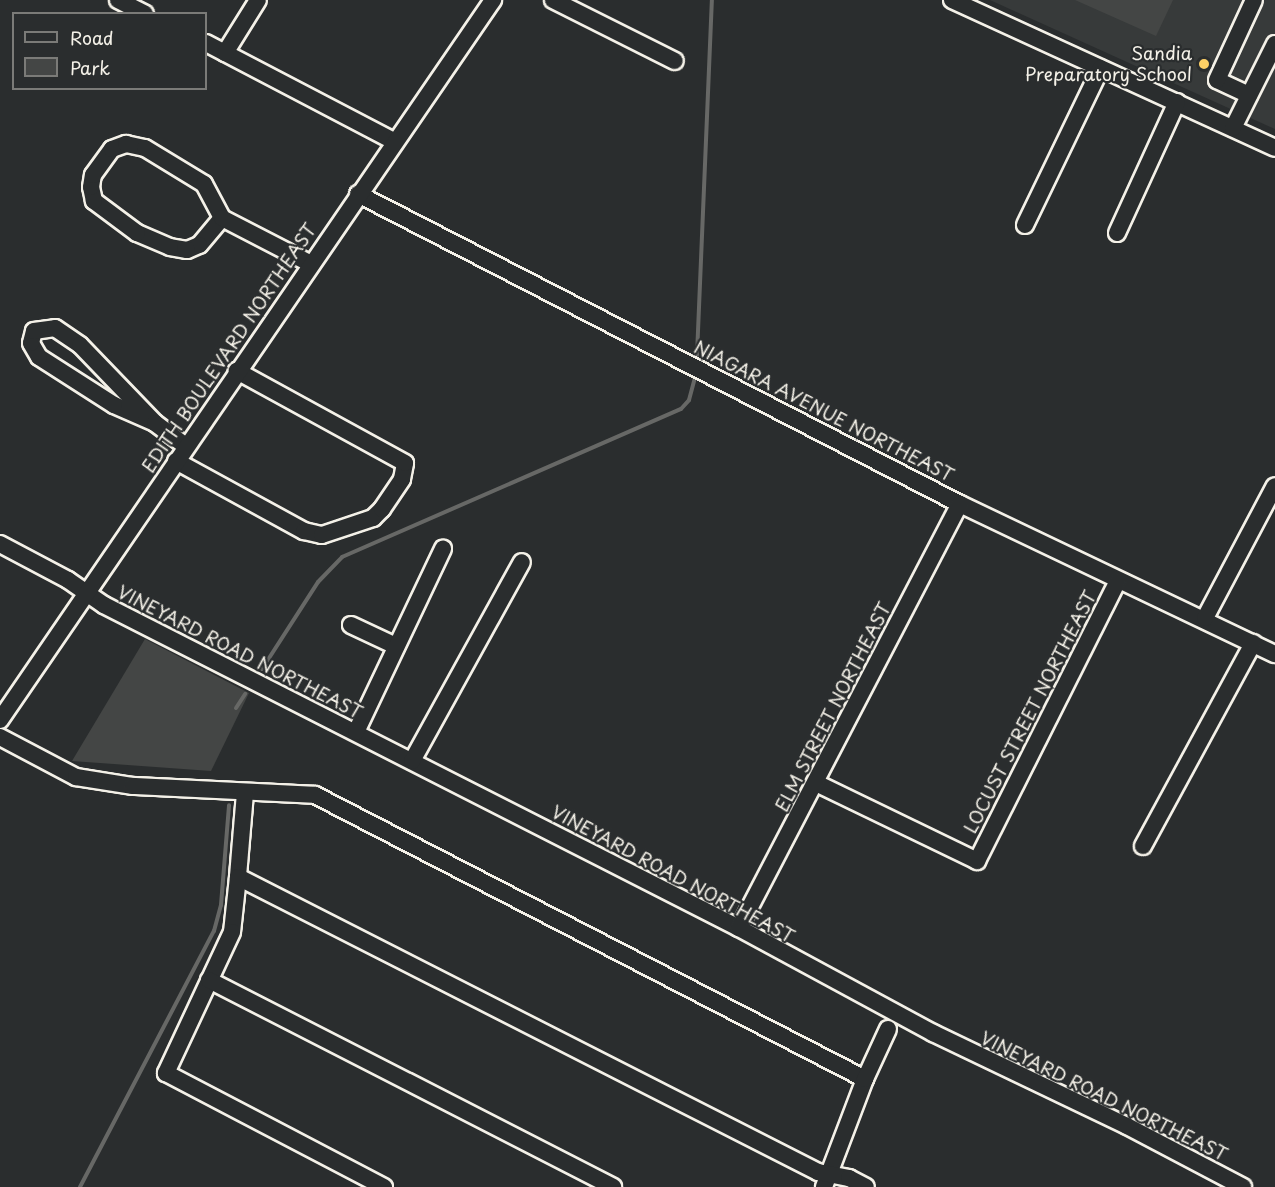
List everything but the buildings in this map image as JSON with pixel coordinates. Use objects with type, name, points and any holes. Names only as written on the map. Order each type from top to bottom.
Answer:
[{"type":"street","points":[[118,0],[141,12]]},
{"type":"street","points":[[225,53],[258,0]]},
{"type":"street","name":"EDITH BOULEVARD NORTHEAST","points":[[0,720],[493,0]]},
{"type":"street","points":[[553,0],[675,61]]},
{"type":"street","points":[[952,0],[1275,148]]},
{"type":"street","points":[[1249,95],[1217,80],[1254,0]]},
{"type":"street","points":[[207,44],[395,142]]},
{"type":"street","points":[[1233,128],[1275,44]]},
{"type":"street","points":[[1025,225],[1101,68]]},
{"type":"street","points":[[1118,233],[1177,102]]},
{"type":"street","points":[[222,218],[199,245],[187,250],[170,247],[136,233],[94,201],[91,187],[93,176],[112,149],[126,144],[145,148],[187,170],[204,184],[222,218],[311,264]]},
{"type":"street","name":"NIAGARA AVENUE NORTHEAST","points":[[358,194],[960,504],[1118,581],[1205,618],[1275,654]]},
{"type":"street","points":[[155,423],[114,405],[39,357],[31,343],[34,332],[55,328],[80,345],[155,423],[186,446]]},
{"type":"street","points":[[176,461],[304,531],[322,535],[373,518],[382,509],[402,479],[405,463],[237,371]]},
{"type":"street","points":[[1205,618],[1275,486]]},
{"type":"street","name":"ELM STREET NORTHEAST","points":[[739,928],[960,504]]},
{"type":"street","name":"VINEYARD ROAD NORTHEAST","points":[[0,544],[85,593],[739,928],[933,1033],[1106,1115],[1243,1187]]},
{"type":"street","points":[[356,732],[443,549]]},
{"type":"street","points":[[412,761],[522,562]]},
{"type":"street","name":"LOCUST STREET NORTHEAST","points":[[816,783],[977,861],[1118,581]]},
{"type":"street","points":[[351,625],[396,646]]},
{"type":"street","points":[[1143,846],[1253,643]]},
{"type":"street","points":[[0,737],[76,777],[133,786],[315,795],[865,1079]]},
{"type":"street","points":[[244,793],[232,932],[166,1074],[384,1187]]},
{"type":"street","points":[[238,877],[818,1172],[827,1181],[866,1187]]},
{"type":"street","points":[[209,980],[613,1187]]},
{"type":"street","points":[[827,1181],[865,1079],[888,1029]]},
{"type":"shaded area","name":"Sandia Preparatory School","points":[[990,0],[1275,0],[1275,129]]},
{"type":"green space","points":[[1075,0],[1173,0],[1156,36]]},
{"type":"green space","points":[[145,639],[249,693],[211,771],[72,761]]},
{"type":"waterway","points":[[697,355],[712,0]]},
{"type":"waterway","points":[[262,669],[318,582],[342,557],[681,409],[689,400],[695,377]]},
{"type":"waterway","points":[[236,708],[245,694]]},
{"type":"waterway","points":[[80,1187],[214,931],[221,905],[229,805]]},
{"type":"place","name":"Sandia Preparatory School","points":[[1204,64]]}]
